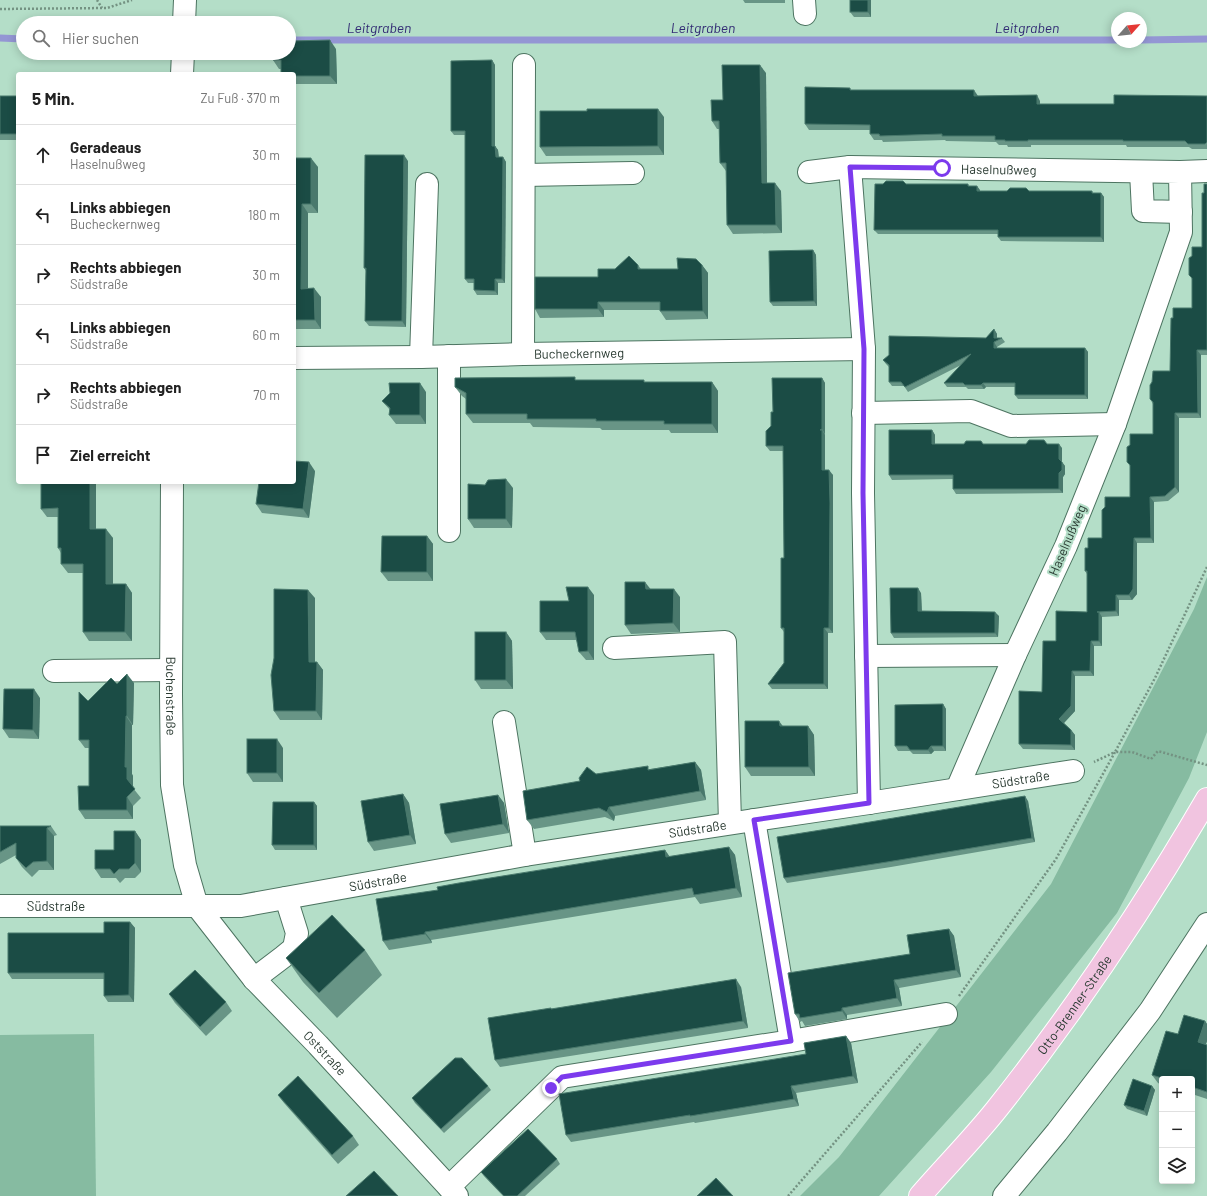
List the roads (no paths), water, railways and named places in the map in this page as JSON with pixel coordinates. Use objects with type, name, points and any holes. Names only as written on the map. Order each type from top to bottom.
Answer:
[{"type":"main road","name":"Otto-Brenner-Straße","points":[[920,1196],[996,1110],[1082,994],[1172,860],[1207,799]]},
{"type":"street","points":[[184,16],[185,0]]},
{"type":"street","points":[[182,72],[183,60]]},
{"type":"street","points":[[523,354],[524,65]]},
{"type":"street","points":[[850,167],[864,349],[863,493],[869,803]]},
{"type":"street","name":"Haselnußweg","points":[[810,172],[850,167],[1141,172],[1207,171]]},
{"type":"street","points":[[1141,172],[1143,211],[1181,212]]},
{"type":"street","name":"Haselnußweg","points":[[957,789],[1015,655],[1066,546],[1115,424],[1181,232],[1180,172]]},
{"type":"street","points":[[524,175],[633,173]]},
{"type":"street","points":[[421,357],[428,184]]},
{"type":"street","name":"Bucheckernweg","points":[[296,358],[864,349]]},
{"type":"street","points":[[449,356],[450,531]]},
{"type":"street","points":[[863,413],[971,411],[1011,426],[1115,424]]},
{"type":"street","name":"Buchenstraße","points":[[172,484],[172,785],[185,865],[197,906]]},
{"type":"street","points":[[614,648],[725,642],[730,824]]},
{"type":"street","points":[[866,656],[1015,655]]},
{"type":"street","points":[[54,670],[171,670]]},
{"type":"street","points":[[504,722],[526,855]]},
{"type":"street","name":"Südstraße","points":[[0,906],[241,906],[526,855],[1073,771]]},
{"type":"street","points":[[754,820],[791,1041]]},
{"type":"street","points":[[254,979],[294,948],[298,933],[286,898]]},
{"type":"street","name":"Oststraße","points":[[197,906],[254,979],[318,1045],[453,1192]]},
{"type":"street","points":[[1004,1196],[1057,1132],[1150,1012],[1207,924]]},
{"type":"street","points":[[453,1192],[562,1077],[791,1041],[946,1014]]},
{"type":"waterway","name":"Leitgraben","points":[[0,38],[16,39]]},
{"type":"waterway","name":"Leitgraben","points":[[1147,40],[1207,39]]},
{"type":"waterway","name":"Leitgraben","points":[[296,40],[1111,40]]}]
